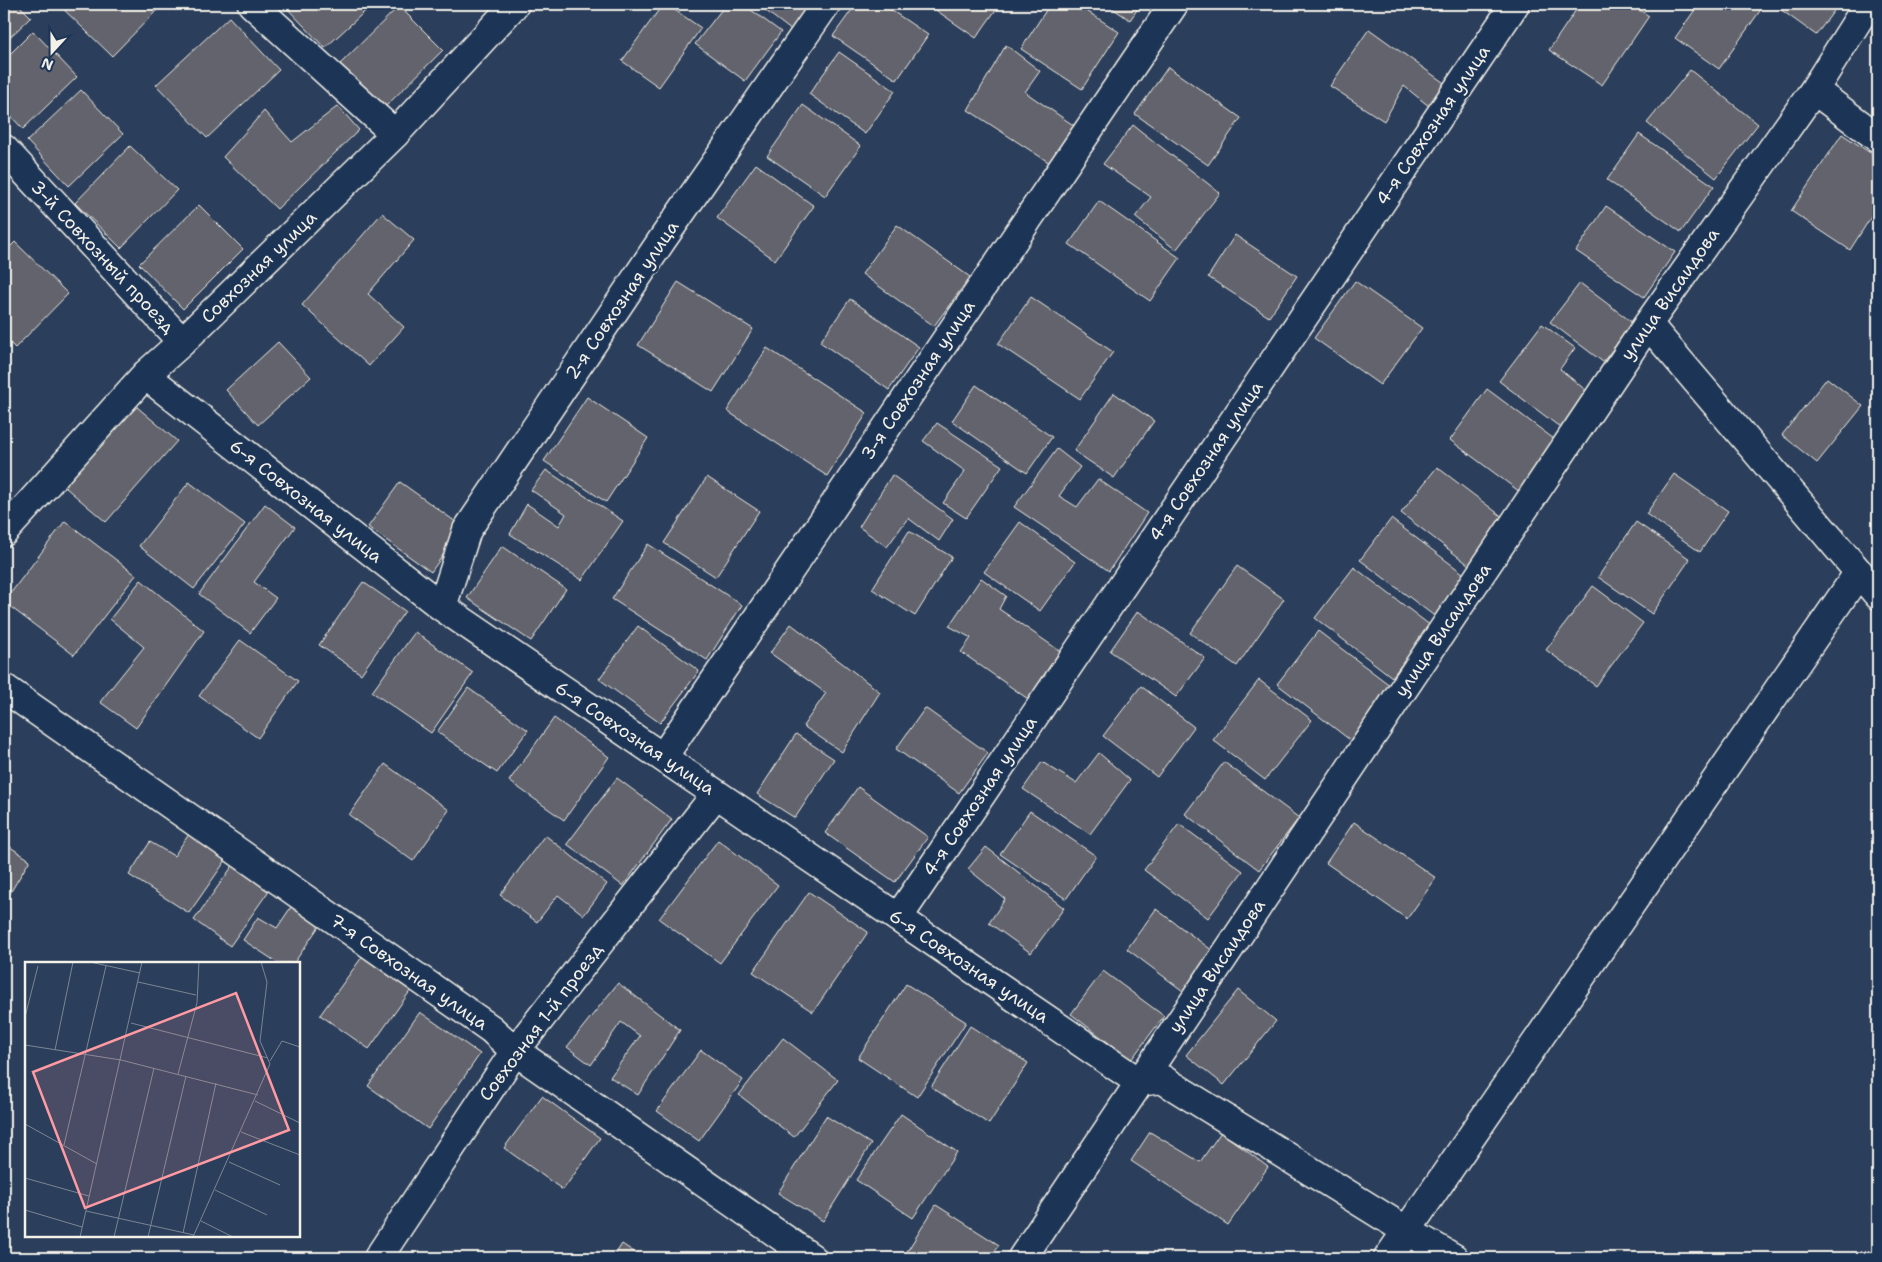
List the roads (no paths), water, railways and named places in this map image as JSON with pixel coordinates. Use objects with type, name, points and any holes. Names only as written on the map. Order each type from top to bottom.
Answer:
[{"type":"street","points":[[252,4],[395,134]]},
{"type":"street","name":"Совхозная улица","points":[[4,532],[145,375],[182,342],[395,134],[515,4]]},
{"type":"street","name":"2-я Совхозная улица","points":[[442,607],[467,530],[662,240],[826,4]]},
{"type":"street","name":"3-я Совхозная улица","points":[[662,757],[1174,4]]},
{"type":"street","name":"4-я Совхозная улица","points":[[898,918],[1515,4]]},
{"type":"street","name":"улица Висаидова","points":[[1022,1258],[1648,324],[1814,90],[1868,4]]},
{"type":"street","points":[[1814,90],[1878,138]]},
{"type":"street","name":"3-й Совхозный проезд","points":[[4,149],[182,342]]},
{"type":"street","points":[[1648,324],[1878,595]]},
{"type":"street","name":"6-я Совхозная улица","points":[[145,375],[442,607],[1139,1082]]},
{"type":"street","points":[[1388,1258],[1859,572]]},
{"type":"street","name":"7-я Совхозная улица","points":[[4,688],[491,1029],[515,1051],[812,1258]]},
{"type":"street","name":"Совхозная 1-й проезд","points":[[378,1258],[515,1051],[716,794]]},
{"type":"street","points":[[1139,1082],[1162,1079],[1407,1231],[1454,1258]]}]
